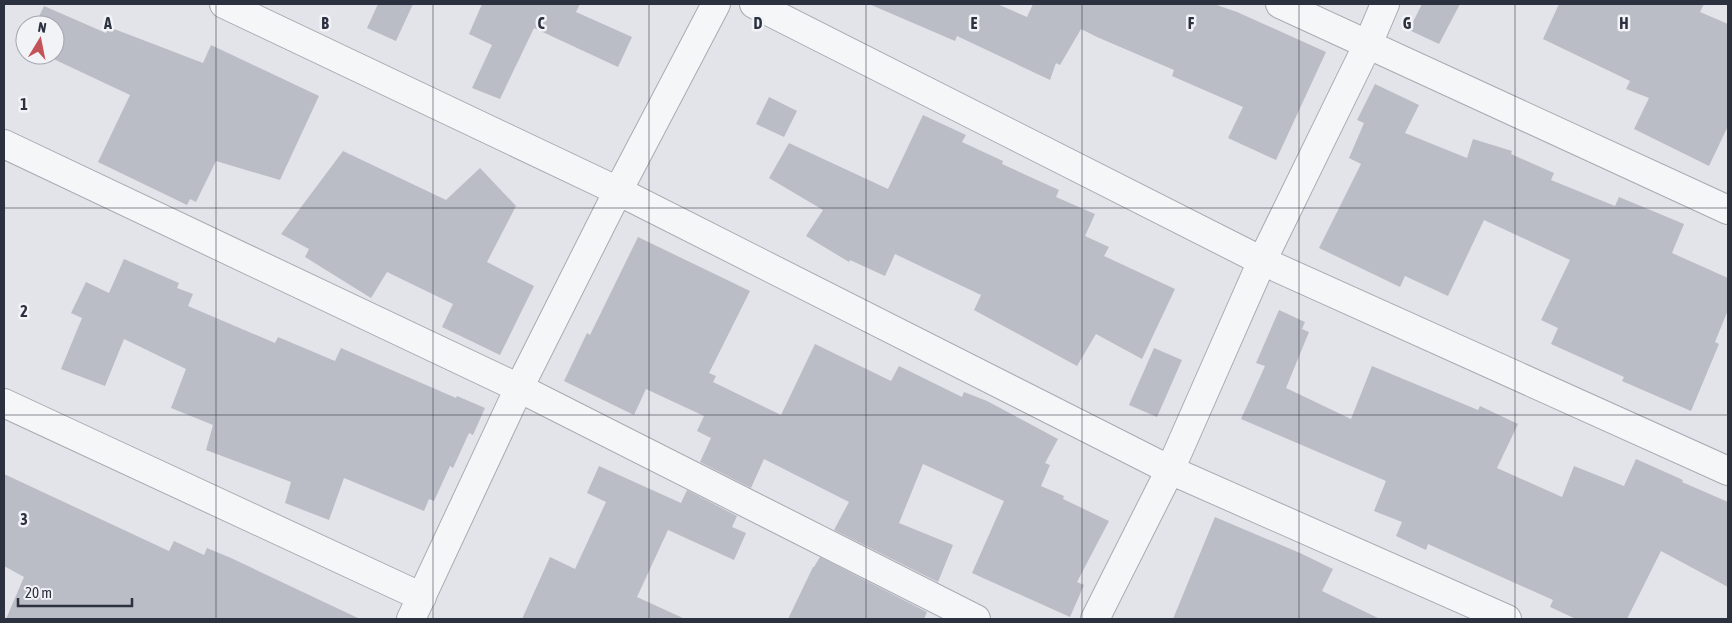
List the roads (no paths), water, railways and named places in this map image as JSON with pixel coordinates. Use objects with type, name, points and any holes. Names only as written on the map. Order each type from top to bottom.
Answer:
[{"type":"street","points":[[224,4],[618,191],[1170,470],[1507,619]]},
{"type":"street","points":[[4,403],[417,608],[520,388],[618,191],[716,4]]},
{"type":"street","points":[[754,4],[1262,261],[1728,471]]},
{"type":"street","points":[[1280,4],[1728,210]]},
{"type":"street","points":[[1095,619],[1170,470],[1262,261],[1368,44],[1385,4]]},
{"type":"street","points":[[4,144],[520,388],[976,619]]}]
